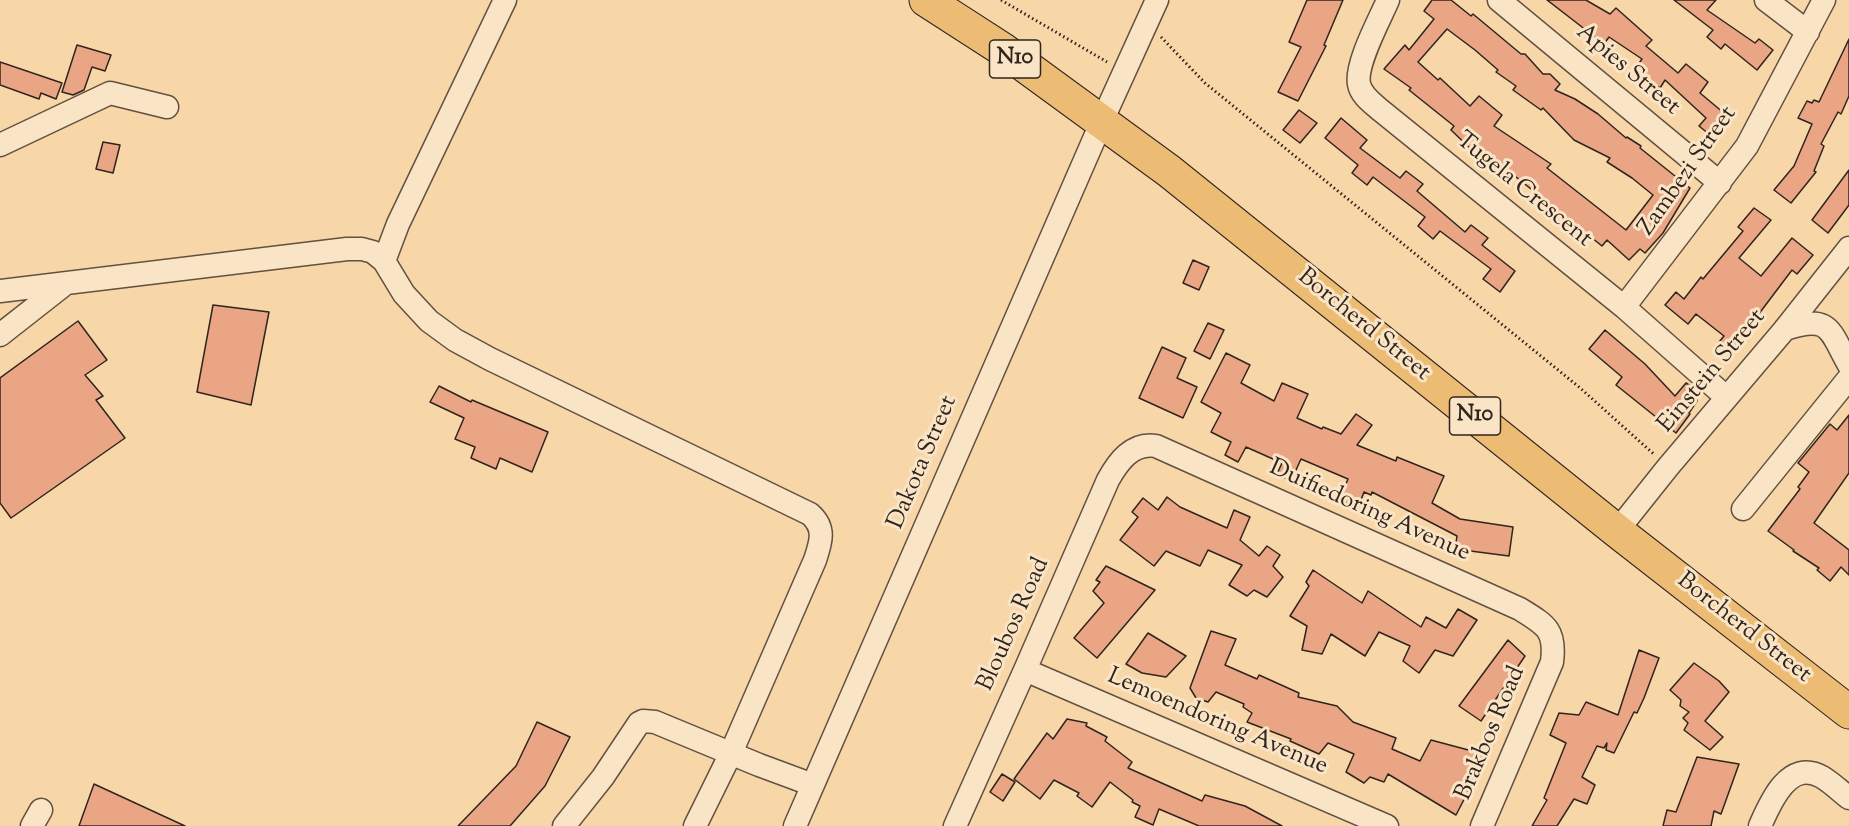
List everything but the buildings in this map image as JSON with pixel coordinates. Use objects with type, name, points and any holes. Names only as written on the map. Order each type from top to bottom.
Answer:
[{"type":"highway","name":"N10","points":[[926,0],[1002,49],[1102,121]]},
{"type":"highway","name":"Borcherd Street","points":[[1102,121],[1169,171],[1617,531],[1849,712]]},
{"type":"street","points":[[384,261],[402,214],[505,0]]},
{"type":"street","name":"Dakota Street","points":[[795,826],[1102,121],[1157,0]]},
{"type":"street","name":"Tugela Crescent","points":[[1388,0],[1359,66],[1359,85],[1366,98],[1624,307],[1726,397]]},
{"type":"street","name":"Apies Street","points":[[1499,0],[1720,183]]},
{"type":"street","points":[[1766,0],[1808,32]]},
{"type":"street","name":"Zambezi Street","points":[[1624,307],[1747,146],[1824,0]]},
{"type":"street","points":[[0,145],[110,93],[167,107]]},
{"type":"street","name":"Einstein Street","points":[[1617,531],[1849,248]]},
{"type":"street","points":[[0,291],[347,249],[373,252],[384,261],[404,294],[429,321],[455,340],[810,514],[821,529],[815,560],[731,753],[695,826]]},
{"type":"street","points":[[0,335],[66,283]]},
{"type":"street","points":[[1785,328],[1810,322],[1822,325],[1836,339],[1849,364]]},
{"type":"street","points":[[1743,509],[1849,378]]},
{"type":"street","name":"Duifiedoring Avenue","points":[[1131,451],[1140,446],[1156,446],[1520,609],[1538,620],[1548,630],[1552,638],[1552,662]]},
{"type":"street","name":"Bloubos Road","points":[[955,826],[1108,480],[1122,459],[1131,451]]},
{"type":"street","name":"Brakbos Road","points":[[1482,826],[1552,662]]},
{"type":"street","name":"Lemoendoring Avenue","points":[[1025,670],[1387,826]]},
{"type":"street","points":[[564,826],[591,794],[639,723],[643,721],[655,722],[813,785]]},
{"type":"street","points":[[1760,826],[1772,799],[1788,780],[1798,774],[1814,774],[1849,798]]},
{"type":"path","points":[[1001,0],[1124,72]]},
{"type":"path","points":[[1147,23],[1204,83],[1579,387],[1668,467]]}]
